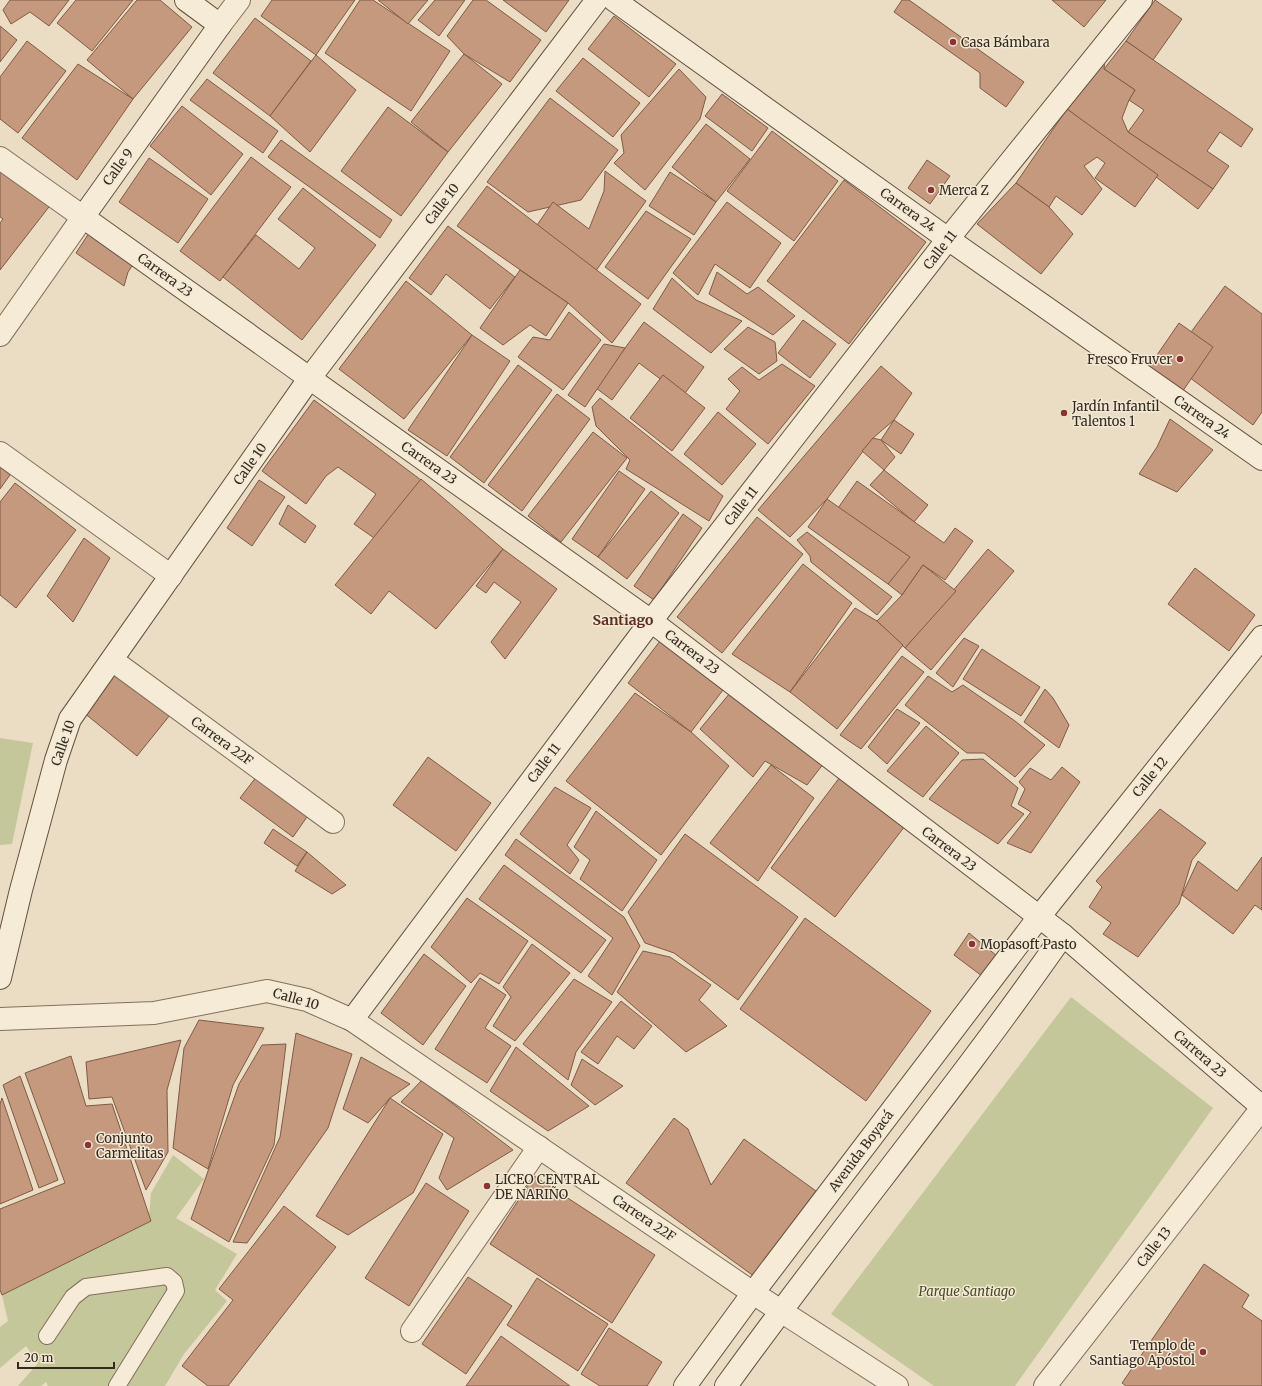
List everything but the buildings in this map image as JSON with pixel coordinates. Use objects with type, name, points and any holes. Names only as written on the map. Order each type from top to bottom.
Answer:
[{"type":"street","points":[[186,0],[220,25]]},
{"type":"street","name":"Calle 9","points":[[0,335],[83,216],[239,0]]},
{"type":"street","name":"Calle 10","points":[[0,978],[21,890],[56,760],[70,719],[310,378],[597,0]]},
{"type":"street","name":"Carrera 24","points":[[614,0],[948,239],[1262,459]]},
{"type":"street","name":"Calle 11","points":[[352,1020],[651,621],[948,239],[1141,0]]},
{"type":"street","name":"Carrera 23","points":[[0,158],[651,621],[1063,935],[1262,1108]]},
{"type":"street","points":[[0,453],[171,576]]},
{"type":"street","name":"Calle 12","points":[[1039,917],[1262,638]]},
{"type":"street","name":"Carrera 22F","points":[[112,660],[333,822]]},
{"type":"street","name":"Avenida Boyacá","points":[[685,1386],[1039,917]]},
{"type":"street","points":[[726,1386],[781,1310],[1019,997],[1063,935]]},
{"type":"street","name":"Calle 10","points":[[0,1019],[154,1013],[267,991],[307,1000],[352,1020]]},
{"type":"street","name":"Carrera 22F","points":[[352,1020],[754,1293],[897,1386]]},
{"type":"street","name":"Calle 13","points":[[1045,1386],[1262,1108]]},
{"type":"street","points":[[412,1331],[539,1147]]},
{"type":"lane","points":[[47,1336],[73,1297],[86,1287],[167,1276],[174,1282],[176,1292],[117,1386]]},
{"type":"green space","points":[[0,738],[33,743],[12,844],[0,845]]},
{"type":"green space","name":"Parque Santiago","points":[[1071,997],[1213,1108],[1015,1386],[934,1386],[831,1314]]},
{"type":"green space","points":[[173,1155],[204,1179],[176,1218],[237,1254],[215,1290],[227,1301],[184,1354],[165,1386],[48,1386],[46,1382],[41,1386],[18,1386],[38,1363],[26,1346],[0,1368],[0,1327],[8,1321],[2,1295],[149,1216],[151,1193]]},
{"type":"place","name":"Casa Bámbara","points":[[953,42]]},
{"type":"place","name":"Merca Z","points":[[931,190]]},
{"type":"place","name":"Fresco Fruver","points":[[1180,359]]},
{"type":"place","name":"Jardín Infantil Talentos 1","points":[[1064,413]]},
{"type":"place","name":"Mopasoft Pasto","points":[[972,944]]},
{"type":"place","name":"Conjunto Carmelitas","points":[[88,1145]]},
{"type":"place","name":"LICEO CENTRAL DE NARIÑO","points":[[487,1186]]},
{"type":"place","name":"Templo de Santiago Apóstol","points":[[1203,1352]]},
{"type":"district","name":"Santiago","points":[[623,620]]}]
